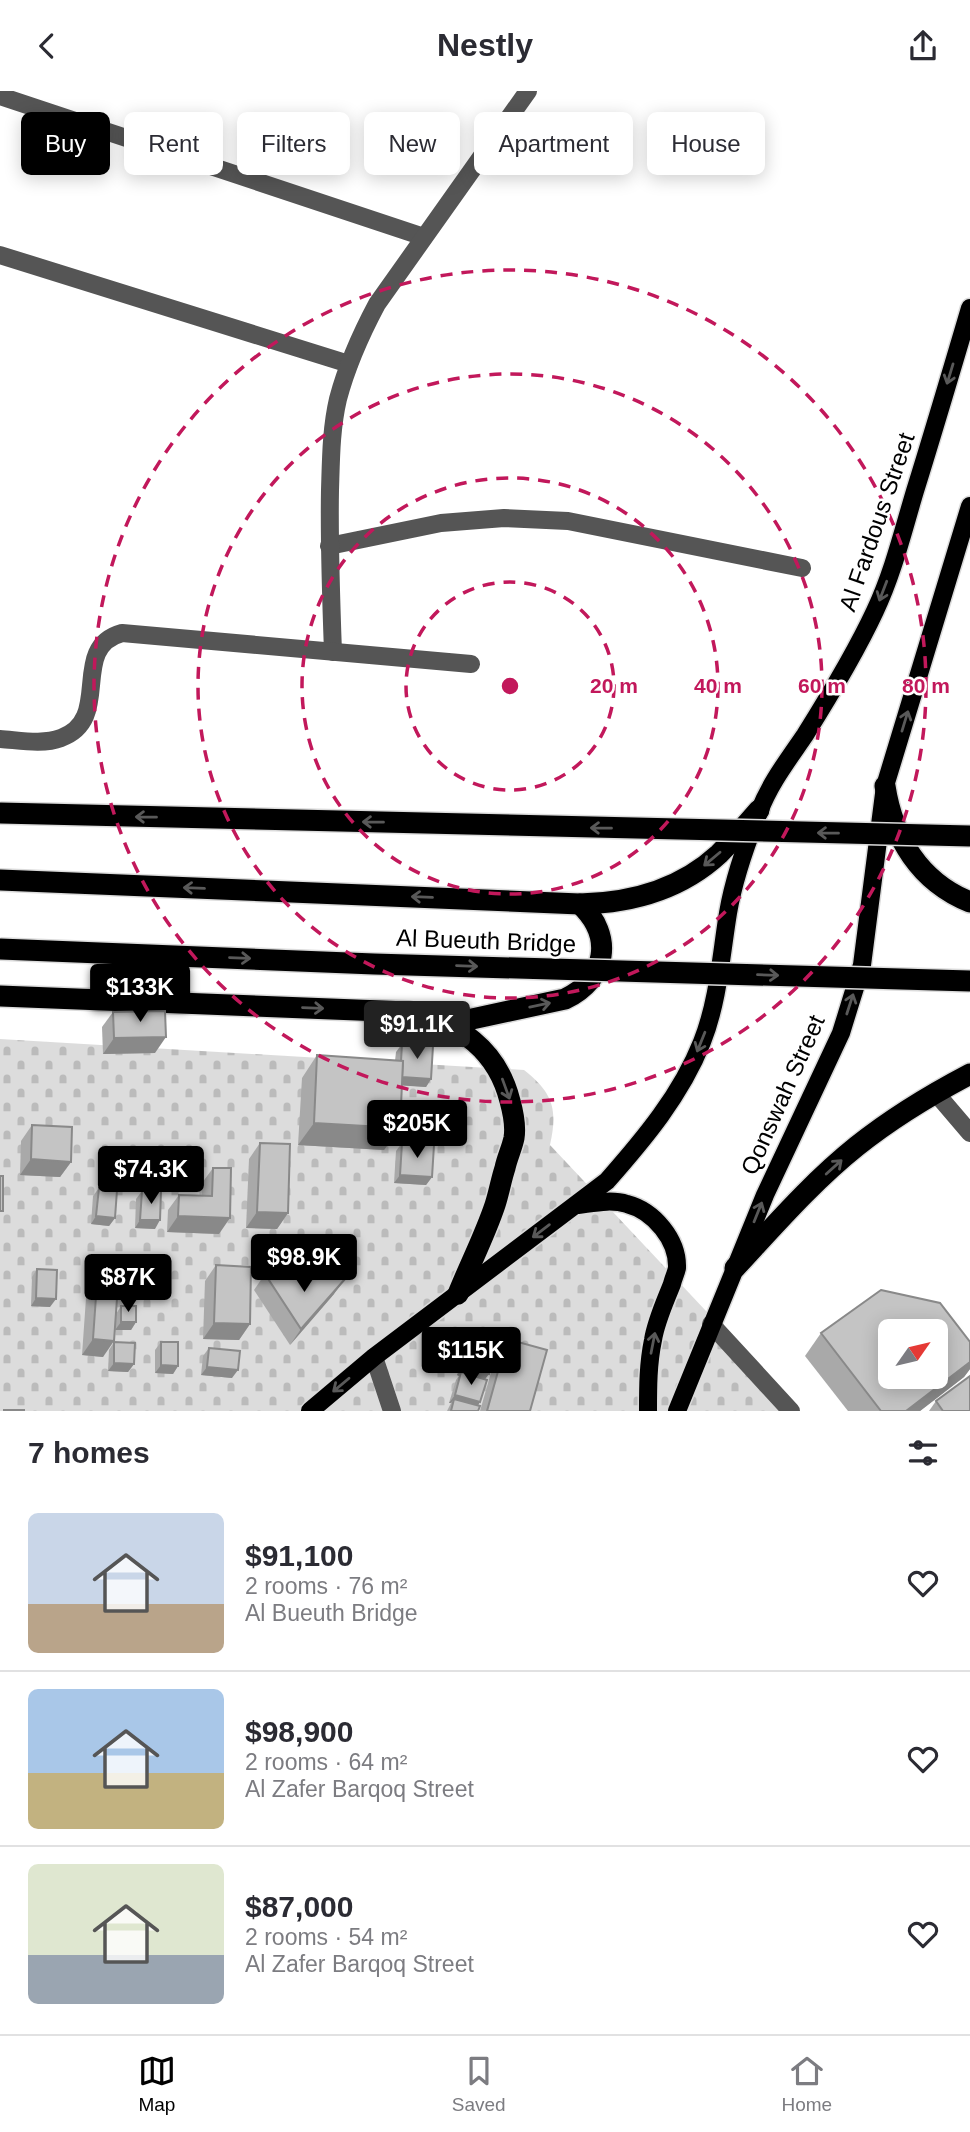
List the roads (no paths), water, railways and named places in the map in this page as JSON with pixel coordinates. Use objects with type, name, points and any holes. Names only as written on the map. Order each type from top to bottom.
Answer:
[{"type":"highway","points":[[886,786],[889,810],[907,852],[921,870],[938,885],[970,902]]},
{"type":"highway","points":[[0,880],[580,904],[620,901],[640,898],[668,888],[694,873],[718,855],[759,810]]},
{"type":"highway","points":[[0,813],[970,836]]},
{"type":"highway","points":[[449,1024],[565,999],[579,993],[597,970],[602,940],[591,914],[580,904]]},
{"type":"highway","name":"Al Bueuth Bridge","points":[[0,949],[374,964],[970,981]]},
{"type":"highway","points":[[0,996],[408,1012],[429,1016],[467,1035],[484,1051],[498,1070],[508,1091],[514,1136],[495,1205],[458,1294]]},
{"type":"highway","points":[[735,1268],[800,1198],[856,1147],[892,1119],[970,1074]]},
{"type":"main road","name":"Al Fardous Street","points":[[310,1411],[374,1356],[607,1181],[660,1117],[682,1082],[702,1042],[712,1008],[739,866],[759,810],[774,779],[853,656],[877,607],[896,556],[970,308]]},
{"type":"main road","points":[[886,786],[970,506]]},
{"type":"main road","name":"Qonswah Street","points":[[677,1411],[765,1195],[841,1033],[862,965],[886,786]]},
{"type":"main road","points":[[574,1206],[610,1201],[628,1204],[657,1221],[668,1235],[674,1251],[677,1269],[653,1338],[648,1411]]},
{"type":"street","points":[[334,652],[329,546],[331,437],[338,399],[349,364],[361,333],[377,304],[528,91]]},
{"type":"street","points":[[0,96],[424,237]]},
{"type":"street","points":[[0,255],[349,364]]},
{"type":"street","points":[[329,546],[441,523],[504,518],[568,521],[802,568]]},
{"type":"street","points":[[0,739],[44,741],[60,739],[75,730],[85,717],[95,657],[100,645],[110,636],[122,633],[471,664]]},
{"type":"street","points":[[935,1092],[970,1133]]},
{"type":"street","points":[[712,1324],[791,1411]]},
{"type":"street","points":[[374,1356],[392,1411]]}]
